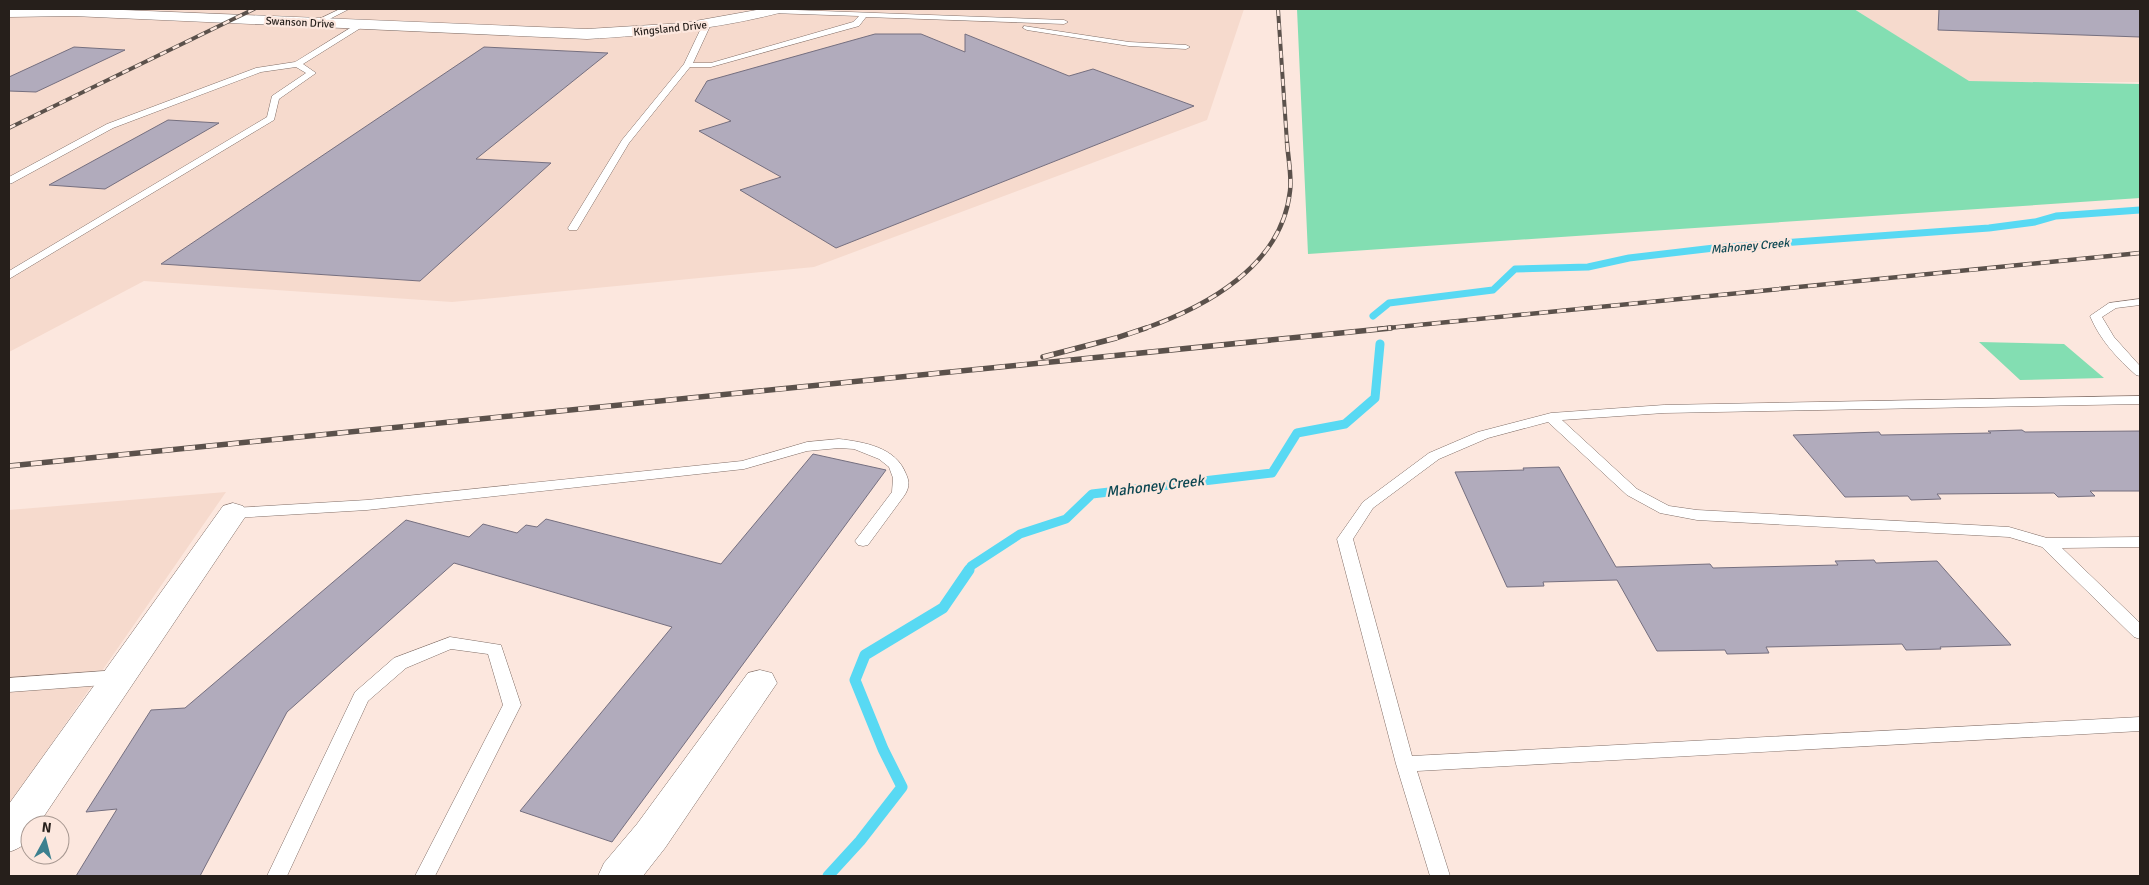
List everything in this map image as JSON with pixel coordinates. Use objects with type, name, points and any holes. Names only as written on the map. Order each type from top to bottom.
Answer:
[{"type":"street","name":"Kingsland Drive","points":[[560,33],[587,34],[662,30],[741,19],[774,10]]},
{"type":"street","name":"Swanson Drive","points":[[9,13],[73,12],[560,33]]},
{"type":"street","points":[[9,835],[233,513]]},
{"type":"street","points":[[618,876],[651,836],[760,683]]},
{"type":"lane","points":[[318,22],[344,9]]},
{"type":"lane","points":[[774,10],[1064,22]]},
{"type":"lane","points":[[688,65],[710,64],[856,24],[864,14]]},
{"type":"lane","points":[[982,19],[1128,44],[1186,47]]},
{"type":"lane","points":[[9,181],[110,126],[259,70],[297,64],[363,24]]},
{"type":"lane","points":[[573,228],[624,142],[688,65],[707,24]]},
{"type":"lane","points":[[9,276],[271,118],[275,98],[312,73],[297,64]]},
{"type":"lane","points":[[2140,302],[2113,305],[2096,316],[2102,331],[2110,342],[2140,372]]},
{"type":"lane","points":[[1440,876],[1405,764],[1345,539],[1368,505],[1434,456],[1483,435],[1551,417],[1664,409],[2140,400]]},
{"type":"lane","points":[[1551,417],[1632,492],[1665,510],[1697,515],[2009,532],[2046,543],[2140,542]]},
{"type":"lane","points":[[233,513],[367,505],[744,465],[791,450],[830,442],[864,447],[891,460],[898,469],[902,486],[899,493],[863,541]]},
{"type":"lane","points":[[2046,543],[2140,633]]},
{"type":"lane","points":[[277,876],[361,697],[400,663],[450,644],[495,649],[512,705],[425,876]]},
{"type":"lane","points":[[9,685],[119,677]]},
{"type":"lane","points":[[1405,764],[2140,724]]},
{"type":"shaded area","points":[[9,9],[1244,9],[1207,120],[814,267],[452,302],[144,281],[9,352]]},
{"type":"shaded area","points":[[1854,9],[2140,9],[2140,82],[1969,82]]},
{"type":"shaded area","points":[[226,492],[9,805],[9,510]]},
{"type":"green space","points":[[1297,9],[1854,9],[1969,81],[2140,84],[2140,198],[1308,254]]},
{"type":"green space","points":[[1979,342],[2064,344],[2104,378],[2020,380]]},
{"type":"building","points":[[1939,9],[2140,9],[2140,37],[1938,30]]},
{"type":"building","points":[[875,34],[921,34],[965,52],[965,34],[1069,76],[1093,69],[1194,106],[836,248],[740,190],[781,177],[699,131],[731,121],[695,101],[707,81]]},
{"type":"building","points":[[74,47],[125,50],[36,92],[9,91],[9,77]]},
{"type":"building","points":[[484,47],[608,53],[476,159],[551,163],[420,281],[161,264]]},
{"type":"building","points":[[168,120],[219,123],[105,189],[49,185]]},
{"type":"building","points":[[2022,430],[2025,432],[2140,431],[2140,491],[2090,491],[2095,496],[2058,497],[2054,493],[1937,494],[1941,499],[1911,500],[1908,496],[1845,497],[1793,435],[1879,432],[1881,435],[1991,433],[1988,431]]},
{"type":"building","points":[[813,454],[886,470],[612,842],[520,811],[672,627],[454,563],[287,712],[200,876],[76,876],[117,809],[86,812],[151,710],[185,708],[406,520],[469,537],[483,524],[517,533],[526,525],[537,527],[546,519],[721,564]]},
{"type":"building","points":[[1559,467],[1616,567],[1710,564],[1713,568],[1838,565],[1835,561],[1874,560],[1876,563],[1937,561],[2011,645],[1906,650],[1902,644],[1766,647],[1769,653],[1727,654],[1725,650],[1657,651],[1617,580],[1543,582],[1544,586],[1507,587],[1455,472]]},
{"type":"waterway","name":"Mahoney Creek","points":[[1373,316],[1389,303],[1493,290],[1515,269],[1588,267],[1629,258],[1714,248],[1989,228],[2035,222],[2056,216],[2140,210]]},
{"type":"waterway","name":"Mahoney Creek","points":[[968,571],[971,566],[1020,534],[1066,519],[1092,494],[1272,473],[1297,433],[1345,424],[1375,398],[1380,344]]},
{"type":"waterway","name":"Mahoney Creek","points":[[828,876],[860,841],[902,787],[883,749],[855,680],[865,655],[943,608],[969,570]]},
{"type":"railway","points":[[9,128],[254,9]]},
{"type":"railway","points":[[1278,9],[1287,143]]},
{"type":"railway","points":[[1143,329],[1191,309],[1215,295],[1237,280],[1257,262],[1273,241],[1284,218],[1290,191],[1287,142]]},
{"type":"railway","points":[[1378,329],[2140,253]]},
{"type":"railway","points":[[9,466],[1391,328]]},
{"type":"railway","points":[[1043,357],[1143,329]]}]
